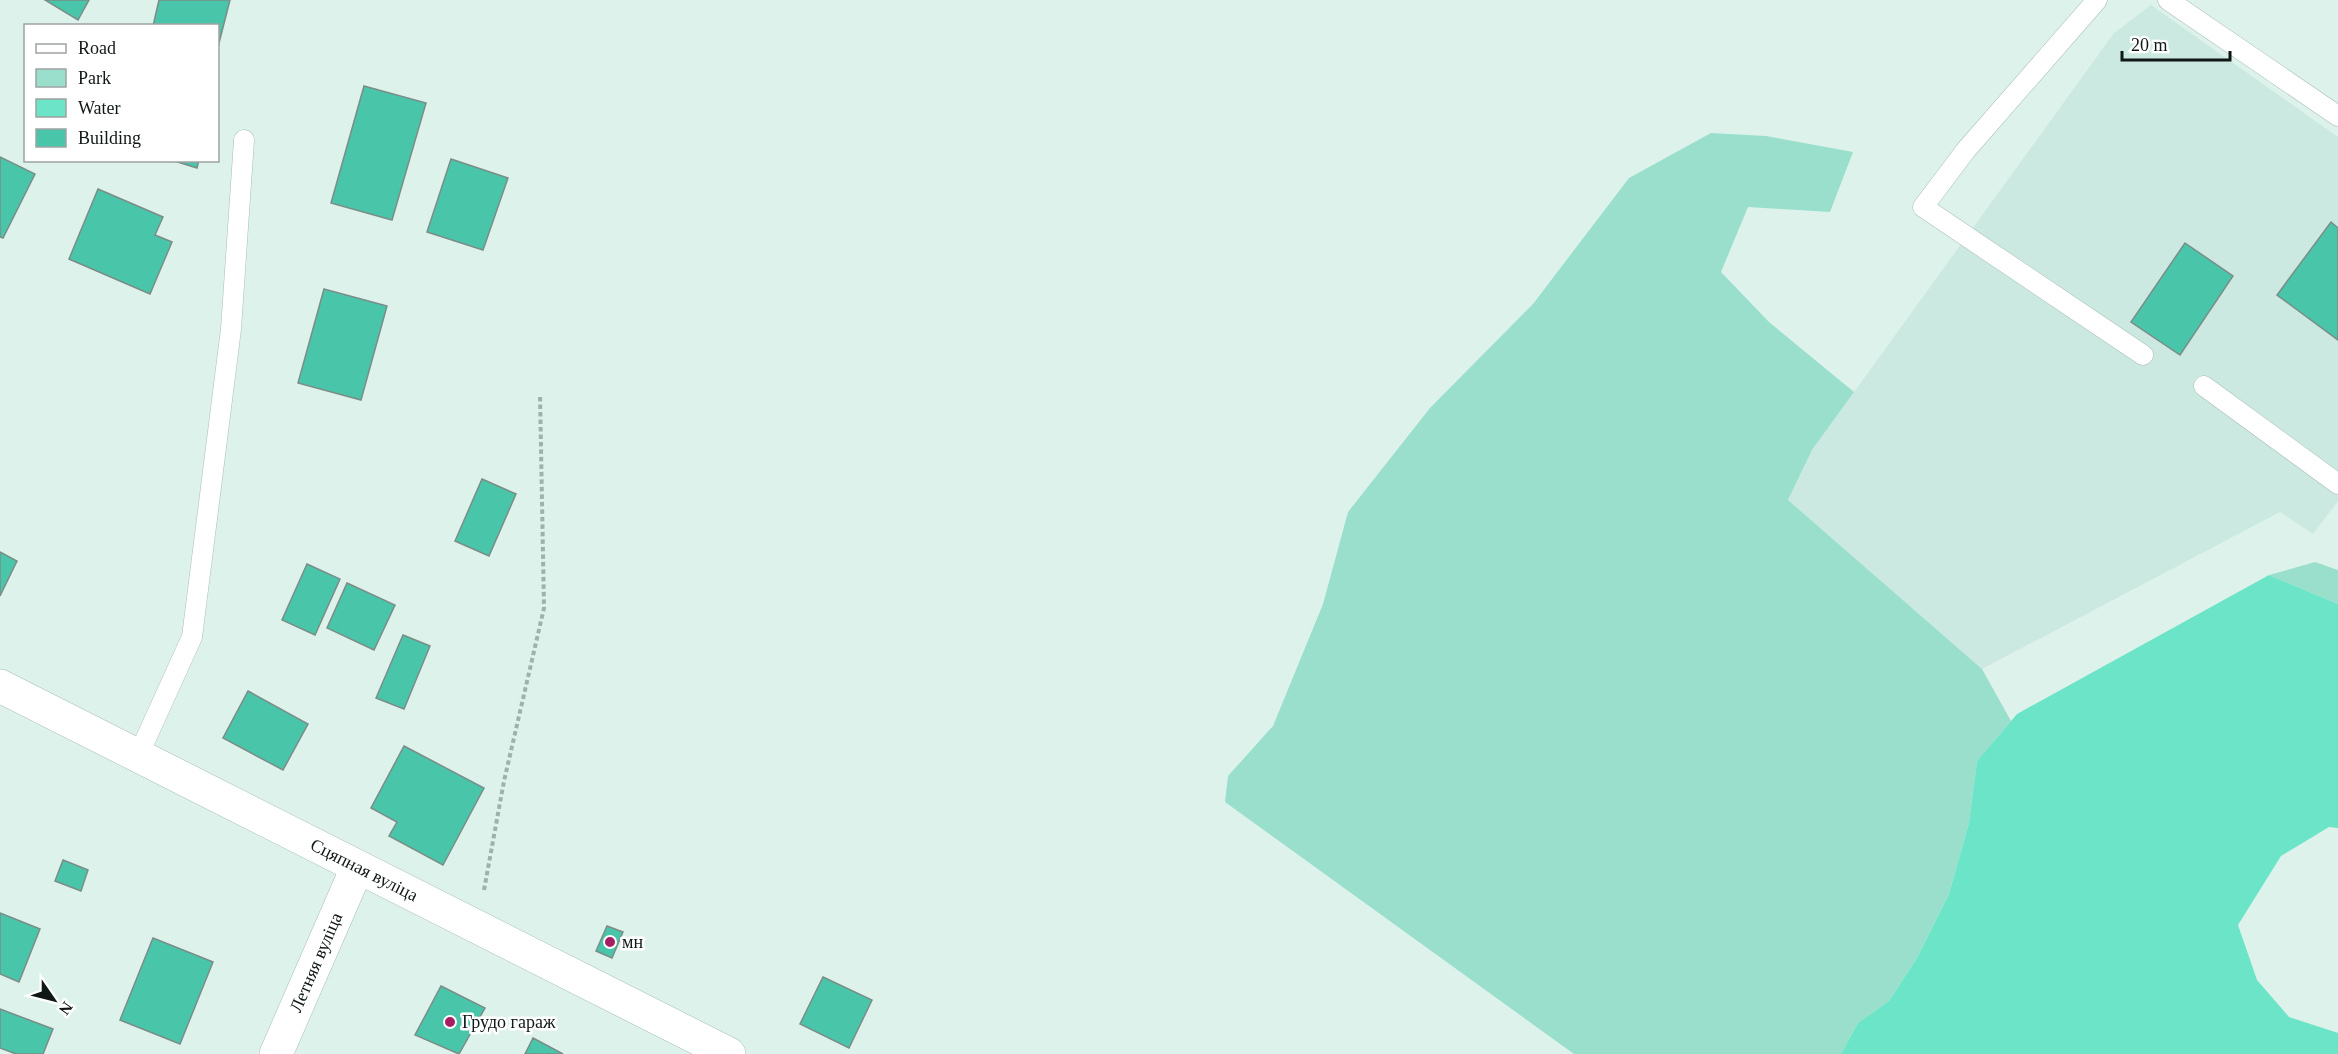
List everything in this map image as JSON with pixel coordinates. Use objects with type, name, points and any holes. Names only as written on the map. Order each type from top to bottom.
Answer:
[{"type":"street","name":"Сцяпная вуліца","points":[[0,686],[729,1054]]},
{"type":"street","name":"Летняя вуліца","points":[[276,1054],[357,868]]},
{"type":"lane","points":[[2097,0],[1966,150],[1923,207],[2144,355]]},
{"type":"lane","points":[[2168,0],[2338,116]]},
{"type":"lane","points":[[138,756],[192,637],[231,329],[244,140]]},
{"type":"lane","points":[[2204,386],[2338,484]]},
{"type":"path","points":[[477,927],[504,782],[544,608],[540,394]]},
{"type":"shaded area","points":[[2151,5],[2338,137],[2338,501],[2313,534],[2280,512],[1982,669],[1788,500],[1812,450],[2114,33]]},
{"type":"green space","points":[[1711,133],[1766,136],[1853,152],[1830,212],[1748,207],[1721,272],[1769,322],[1854,392],[1812,450],[1788,500],[1982,669],[2011,721],[1977,761],[1969,823],[1949,894],[1917,958],[1889,1001],[1858,1023],[1841,1054],[1574,1054],[1225,802],[1228,776],[1273,726],[1323,604],[1348,512],[1430,408],[1533,304],[1629,178]]},
{"type":"green space","points":[[2315,562],[2338,570],[2338,604],[2269,575]]},
{"type":"water","points":[[2269,575],[2338,604],[2338,828],[2329,827],[2281,856],[2238,925],[2257,980],[2289,1017],[2338,1033],[2338,1054],[1841,1054],[1858,1023],[1889,1001],[1917,958],[1949,894],[1969,823],[1977,761],[2017,714]]},
{"type":"building","points":[[45,0],[89,0],[78,20]]},
{"type":"building","points":[[159,0],[230,0],[219,43],[219,24],[153,24]]},
{"type":"building","points":[[364,86],[426,103],[392,220],[331,203]]},
{"type":"building","points":[[0,157],[35,174],[3,238],[0,237]]},
{"type":"building","points":[[451,159],[508,178],[483,250],[427,232]]},
{"type":"building","points":[[178,162],[198,162],[197,168]]},
{"type":"building","points":[[98,189],[163,217],[155,235],[172,242],[150,294],[69,259]]},
{"type":"building","points":[[2331,222],[2338,228],[2338,340],[2277,295]]},
{"type":"building","points":[[2185,243],[2233,276],[2180,355],[2131,322]]},
{"type":"building","points":[[324,289],[387,306],[361,400],[298,383]]},
{"type":"building","points":[[482,479],[516,494],[489,556],[455,541]]},
{"type":"building","points":[[0,552],[17,561],[0,596]]},
{"type":"building","points":[[307,564],[340,579],[315,635],[282,620]]},
{"type":"building","points":[[347,583],[395,605],[374,650],[327,628]]},
{"type":"building","points":[[403,635],[430,646],[404,709],[376,698]]},
{"type":"building","points":[[248,691],[308,724],[283,770],[223,738]]},
{"type":"building","points":[[404,746],[484,788],[443,865],[389,836],[397,822],[371,808]]},
{"type":"building","points":[[63,860],[88,870],[81,891],[55,881]]},
{"type":"building","points":[[0,913],[40,929],[19,982],[0,974]]},
{"type":"building","name":"мн","points":[[607,926],[623,932],[612,958],[596,951]]},
{"type":"building","points":[[153,938],[213,962],[180,1044],[120,1020]]},
{"type":"building","points":[[823,977],[872,1000],[849,1048],[800,1024]]},
{"type":"building","name":"Грудо гараж","points":[[441,986],[485,1008],[459,1054],[415,1035]]},
{"type":"building","points":[[0,1009],[53,1029],[43,1054],[16,1054],[0,1048]]},
{"type":"building","points":[[533,1038],[563,1054],[525,1054]]},
{"type":"place","name":"мн","points":[[610,942]]},
{"type":"place","name":"Грудо гараж","points":[[450,1022]]}]
